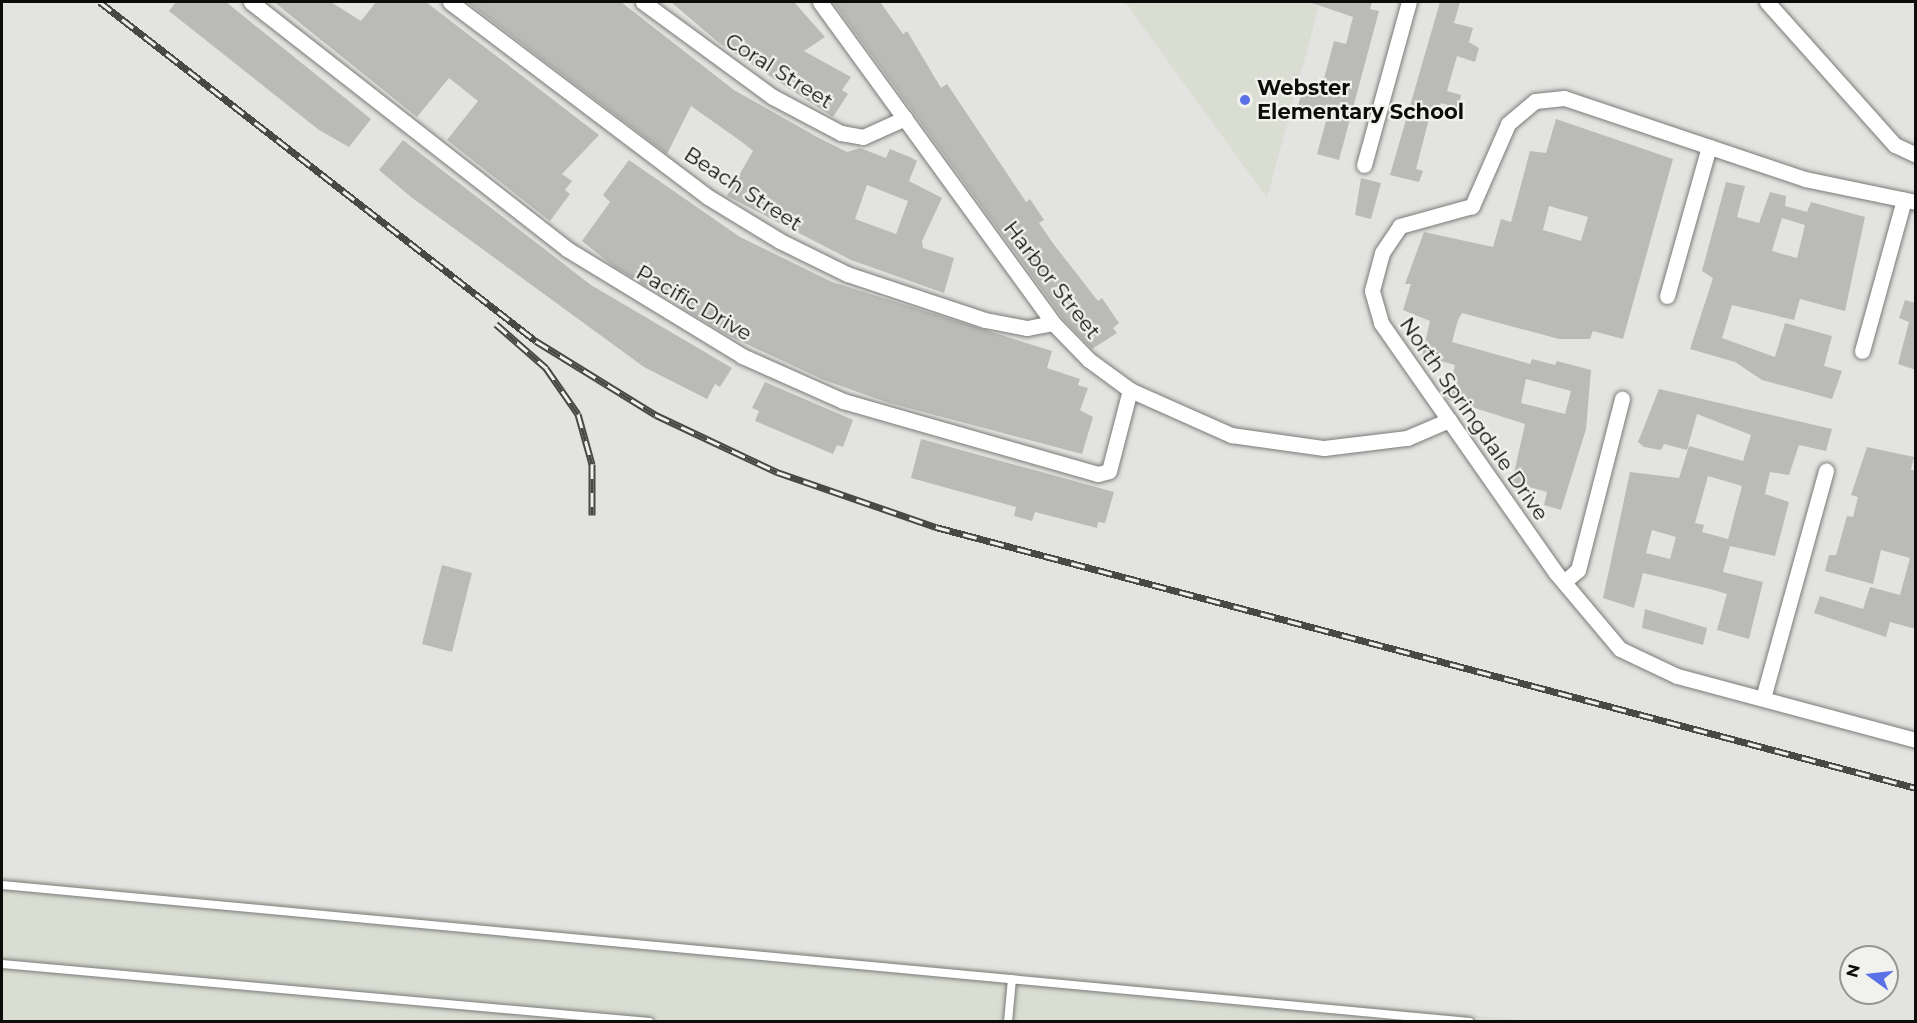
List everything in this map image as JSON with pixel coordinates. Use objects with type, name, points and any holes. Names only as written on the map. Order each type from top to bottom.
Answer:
[{"type":"street","name":"Pacific Drive","points":[[251,2],[567,249],[742,356],[843,401],[1098,474],[1109,471],[1130,390]]},
{"type":"street","name":"Beach Street","points":[[450,2],[708,197],[780,241],[847,274],[984,320],[1027,328],[1053,323]]},
{"type":"street","name":"Coral Street","points":[[643,2],[773,97],[841,133],[863,137],[905,118]]},
{"type":"street","name":"Harbor Street","points":[[820,2],[1053,323],[1089,360],[1130,390],[1231,435],[1324,448],[1407,438],[1449,420]]},
{"type":"street","points":[[1365,165],[1409,2]]},
{"type":"street","points":[[1767,2],[1895,145],[1916,154]]},
{"type":"street","name":"North Springdale Drive","points":[[1910,201],[1805,179],[1564,98],[1535,101],[1508,124],[1472,206],[1400,225],[1382,252],[1372,291],[1381,323],[1564,582],[1620,649],[1677,676],[1916,740]]},
{"type":"street","points":[[1667,296],[1709,147]]},
{"type":"street","points":[[1862,351],[1910,201]]},
{"type":"street","points":[[1564,582],[1578,570],[1622,399]]},
{"type":"street","points":[[1763,698],[1826,471]]},
{"type":"lane","points":[[2,885],[1470,1022]]},
{"type":"lane","points":[[2,964],[649,1022]]},
{"type":"lane","points":[[1008,1022],[1012,979]]},
{"type":"shaded area","name":"Webster Elementary School","points":[[1125,2],[1320,2],[1267,198]]},
{"type":"shaded area","points":[[2,877],[1530,1021],[2,1021]]},
{"type":"building","points":[[176,2],[226,2],[371,119],[349,147],[319,130],[169,11]]},
{"type":"building","points":[[274,2],[331,2],[361,21],[376,2],[426,2],[599,135],[562,174],[572,181],[565,190],[570,194],[550,221],[447,140],[478,101],[449,78],[417,117]]},
{"type":"building","points":[[467,2],[621,2],[734,90],[817,137],[847,152],[860,148],[886,158],[890,149],[917,161],[909,181],[942,198],[922,241],[923,248],[954,258],[944,293],[851,260],[727,196],[753,151],[691,106],[667,154]],"holes":[[[867,185],[908,201],[896,234],[855,219]]]},
{"type":"building","points":[[671,2],[794,2],[825,37],[804,51],[851,77],[842,90],[848,94],[833,117],[719,43]]},
{"type":"building","points":[[833,2],[880,2],[903,34],[907,31],[941,88],[947,84],[1026,202],[1030,199],[1044,220],[1039,223],[1055,246],[1098,301],[1102,298],[1119,323],[1113,328],[1117,333],[1092,349],[1064,320]]},
{"type":"building","points":[[1309,2],[1372,2],[1370,9],[1379,11],[1339,160],[1317,154],[1328,114],[1298,105],[1304,86],[1321,90],[1334,41],[1346,44],[1353,17]]},
{"type":"building","points":[[1440,2],[1460,2],[1454,23],[1473,28],[1469,42],[1479,48],[1475,62],[1457,56],[1447,91],[1461,95],[1458,108],[1441,103],[1437,117],[1430,115],[1416,169],[1423,171],[1419,182],[1390,175]]},
{"type":"building","points":[[1556,119],[1673,159],[1623,339],[1593,331],[1590,339],[1559,339],[1462,313],[1458,320],[1452,342],[1530,364],[1532,359],[1555,365],[1557,361],[1591,370],[1586,429],[1561,510],[1544,505],[1547,492],[1512,482],[1525,424],[1447,399],[1455,365],[1422,356],[1430,321],[1403,310],[1411,284],[1405,284],[1424,232],[1493,247],[1501,219],[1511,222],[1530,151],[1546,153]],"holes":[[[1549,206],[1588,217],[1581,241],[1543,230]],[[1526,379],[1571,391],[1565,414],[1521,403]]]},
{"type":"building","points":[[403,140],[591,285],[732,368],[720,387],[715,384],[707,399],[644,367],[411,197],[379,170]]},
{"type":"building","points":[[629,160],[740,237],[832,282],[1052,351],[1047,368],[1080,379],[1078,385],[1088,388],[1080,410],[1093,417],[1082,454],[889,403],[824,380],[727,335],[613,266],[582,241],[610,202],[603,195]]},
{"type":"building","points":[[1361,178],[1381,183],[1371,219],[1355,215]]},
{"type":"building","points":[[1726,182],[1745,186],[1737,217],[1759,223],[1770,192],[1786,196],[1785,206],[1807,212],[1811,202],[1865,217],[1845,311],[1800,299],[1794,320],[1732,305],[1722,338],[1775,357],[1785,323],[1832,336],[1824,366],[1842,371],[1832,399],[1762,380],[1735,362],[1690,349],[1713,278],[1702,271]],"holes":[[[1782,218],[1805,225],[1797,258],[1772,251]]]},
{"type":"building","points":[[1905,300],[1916,303],[1916,370],[1898,364],[1909,322],[1899,318]]},
{"type":"building","points":[[765,382],[853,420],[843,447],[837,445],[833,454],[755,421],[759,411],[752,408]]},
{"type":"building","points":[[1659,389],[1832,429],[1826,451],[1799,445],[1789,475],[1770,472],[1765,494],[1789,502],[1775,556],[1730,546],[1723,572],[1763,582],[1749,639],[1717,630],[1727,594],[1710,589],[1643,573],[1634,608],[1603,598],[1630,472],[1679,478],[1689,446],[1743,461],[1751,435],[1697,414],[1687,450],[1664,444],[1661,450],[1644,447],[1638,442]],"holes":[[[1708,476],[1742,486],[1728,539],[1702,532],[1704,525],[1695,523]],[[1652,530],[1676,537],[1670,559],[1646,553]]]},
{"type":"building","points":[[921,439],[1114,492],[1105,523],[1098,522],[1097,528],[1035,512],[1032,521],[1014,516],[1016,507],[911,478]]},
{"type":"building","points":[[1867,447],[1914,457],[1911,470],[1916,470],[1916,629],[1890,622],[1886,637],[1814,613],[1820,596],[1863,609],[1870,587],[1900,595],[1910,558],[1881,550],[1873,584],[1825,571],[1829,555],[1836,555],[1847,516],[1853,517],[1858,497],[1851,495]]},
{"type":"building","points":[[442,565],[472,573],[452,652],[422,644]]},
{"type":"building","points":[[1645,609],[1707,628],[1703,645],[1642,628]]},
{"type":"railway","points":[[100,2],[536,341],[656,415],[777,472],[936,527],[1916,788]]},
{"type":"railway","points":[[496,324],[546,368],[578,414],[592,464],[592,515]]},
{"type":"place","name":"Webster Elementary School","points":[[1245,100]]}]
